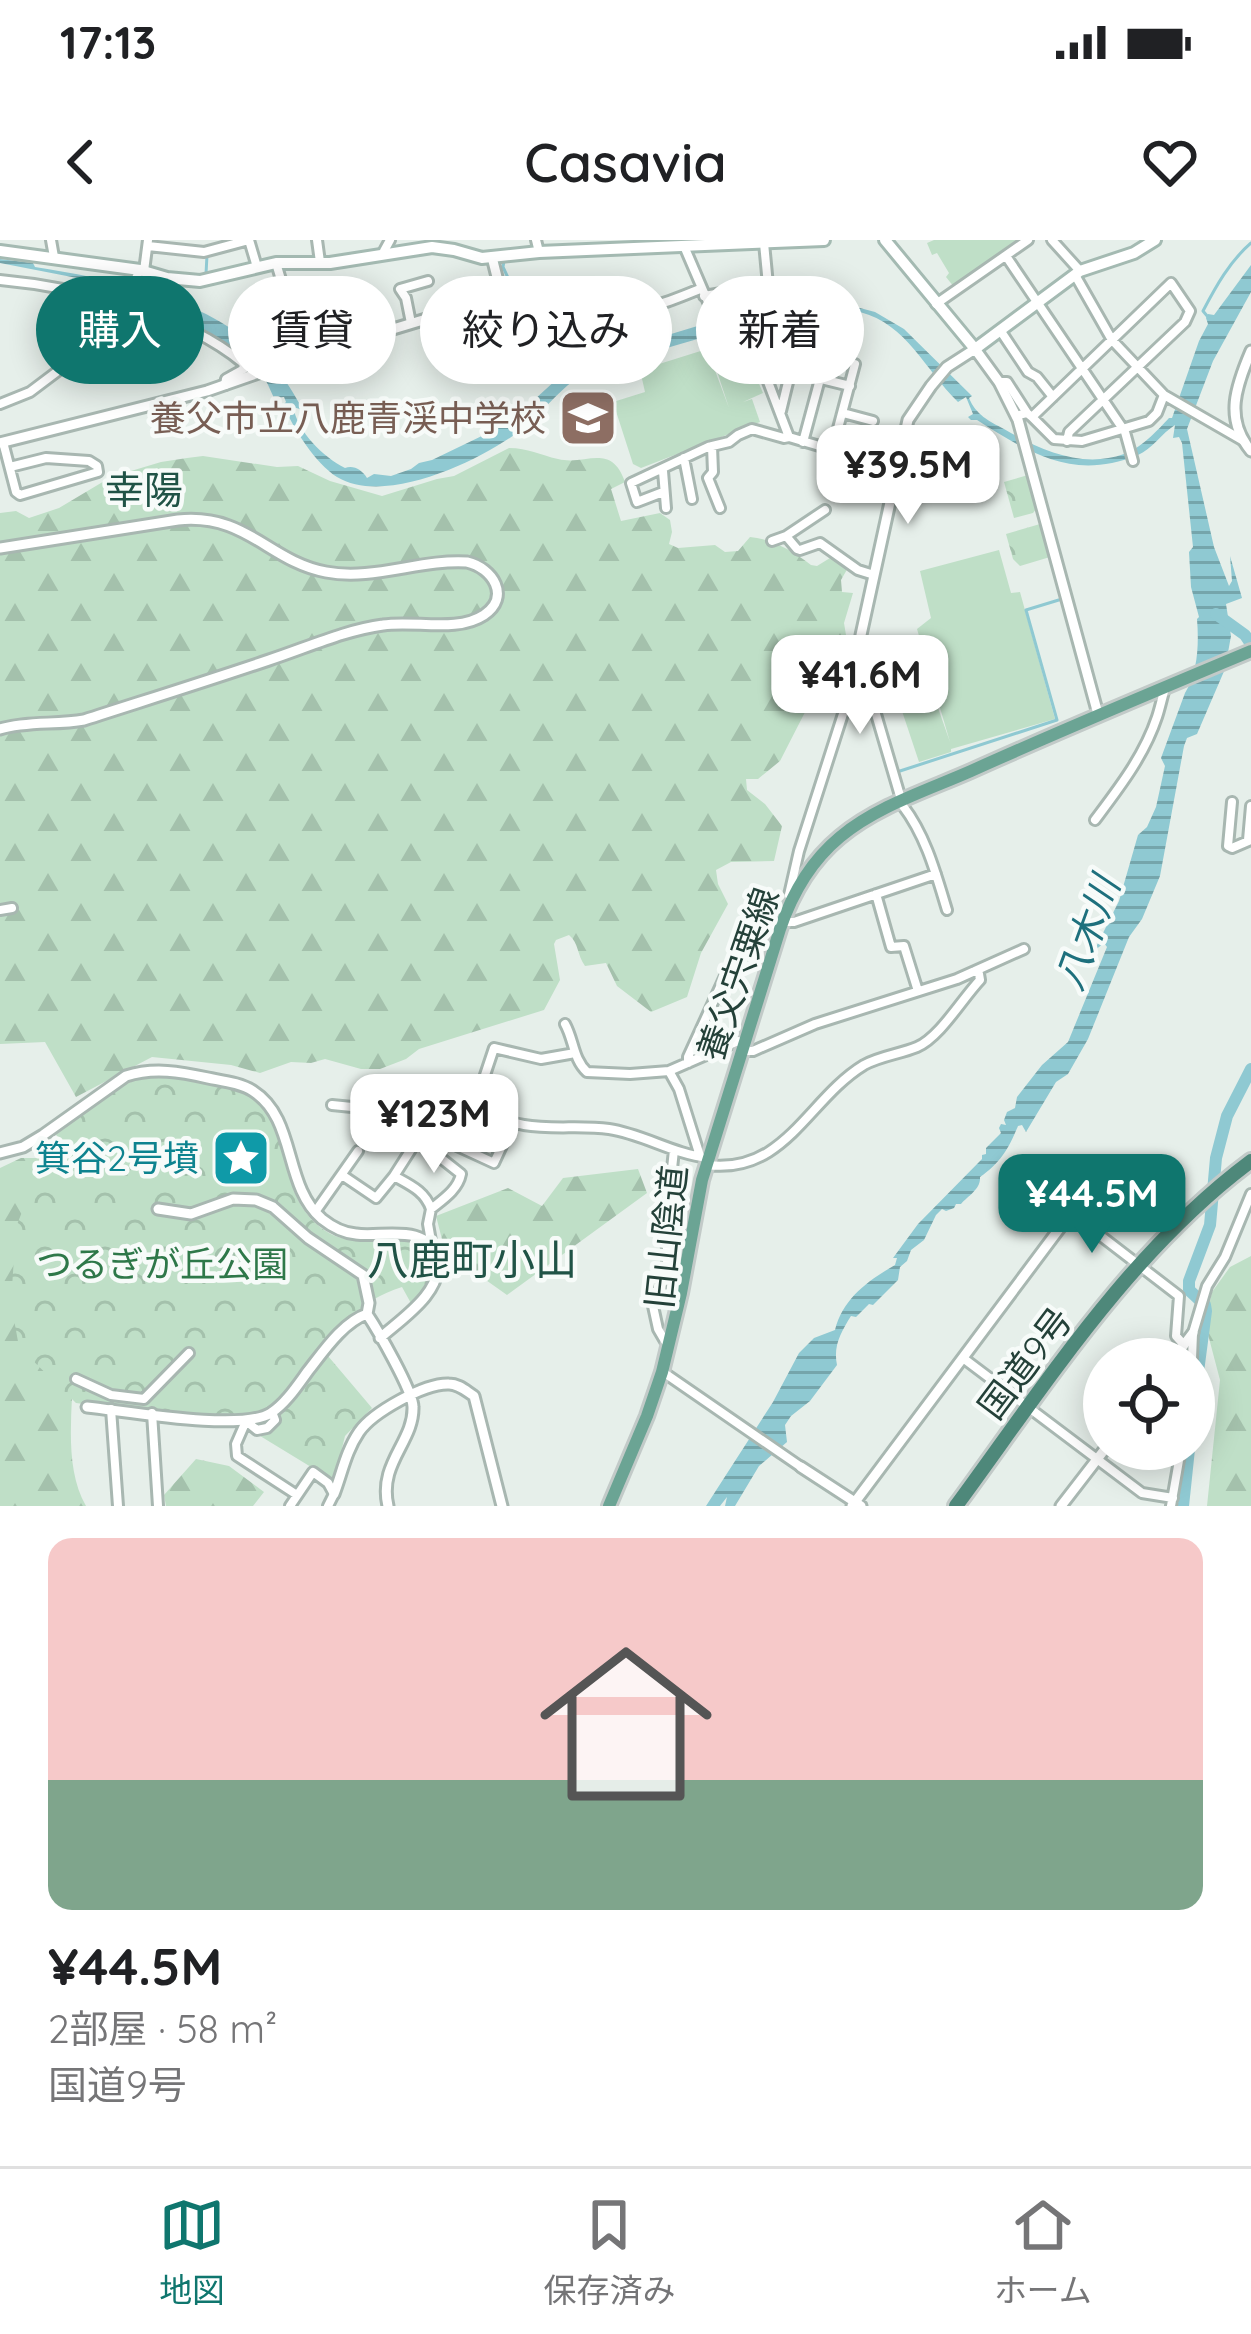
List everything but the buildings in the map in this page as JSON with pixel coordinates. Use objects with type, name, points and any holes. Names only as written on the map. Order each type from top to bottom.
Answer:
[{"type":"highway","name":"国道9号","points":[[956,1506],[1140,1264],[1211,1192],[1251,1161]]},
{"type":"main road","points":[[0,251],[200,281],[276,263],[320,263],[442,247],[492,257],[537,246],[824,240]]},
{"type":"main road","points":[[885,240],[975,350],[1077,273],[1134,253],[1154,240]]},
{"type":"main road","name":"養父宍粟線","points":[[609,1506],[662,1372],[706,1160],[782,925],[815,862],[839,837],[902,802],[1251,650]]},
{"type":"street","points":[[51,240],[54,257]]},
{"type":"street","points":[[138,276],[146,242],[204,252],[249,240],[257,267]]},
{"type":"street","points":[[317,240],[320,263]]},
{"type":"street","points":[[379,240],[384,253]]},
{"type":"street","points":[[384,253],[390,240]]},
{"type":"street","points":[[458,240],[468,249]]},
{"type":"street","points":[[936,304],[1028,240]]},
{"type":"street","points":[[1052,240],[1077,273],[1112,340],[1165,395],[1242,440]]},
{"type":"street","points":[[764,243],[770,276]]},
{"type":"street","points":[[684,246],[696,277]]},
{"type":"street","points":[[1006,256],[1124,431],[1133,461]]},
{"type":"street","points":[[396,328],[493,296],[499,286],[492,257]]},
{"type":"street","points":[[276,263],[280,276]]},
{"type":"street","points":[[0,280],[36,285]]},
{"type":"street","points":[[411,323],[400,289],[420,283]]},
{"type":"street","points":[[1023,416],[1053,397],[1171,283],[1190,310],[1185,322],[1069,432],[1067,441]]},
{"type":"street","points":[[1000,330],[1026,369],[1053,397]]},
{"type":"street","points":[[204,337],[226,349],[245,368],[226,379],[225,385]]},
{"type":"street","points":[[782,925],[799,851],[860,662],[861,634],[908,420],[931,386],[947,367],[975,350],[1023,416],[1054,439],[1067,441],[1144,423],[1154,417],[1165,395]]},
{"type":"street","points":[[1251,351],[1234,402],[1235,422],[1251,452]]},
{"type":"street","points":[[1001,381],[1026,369]]},
{"type":"street","points":[[0,404],[41,384]]},
{"type":"street","points":[[10,467],[46,458],[89,461],[98,472],[20,495],[1,442],[228,384]]},
{"type":"street","points":[[770,384],[789,437]]},
{"type":"street","points":[[781,413],[788,384]]},
{"type":"street","points":[[803,442],[819,384]]},
{"type":"street","points":[[832,451],[850,386],[841,384]]},
{"type":"street","points":[[843,413],[873,422]]},
{"type":"street","points":[[1023,416],[1031,463],[1098,714]]},
{"type":"street","points":[[1221,428],[1235,422]]},
{"type":"street","points":[[663,492],[637,502],[631,484],[752,429],[897,469]]},
{"type":"street","points":[[712,446],[713,472],[708,478],[720,508]]},
{"type":"street","points":[[684,458],[692,499]]},
{"type":"street","points":[[663,471],[665,508]]},
{"type":"street","points":[[772,541],[825,511]]},
{"type":"street","points":[[0,548],[206,519],[238,527],[319,571],[353,574],[467,562],[491,574],[497,591],[488,612],[472,620],[370,627],[84,720],[0,729]]},
{"type":"street","points":[[787,536],[797,550],[820,543],[858,570],[874,575]]},
{"type":"street","points":[[860,662],[902,802],[919,831],[947,910]]},
{"type":"street","points":[[1095,820],[1144,747],[1166,687]]},
{"type":"street","points":[[1232,802],[1228,846],[1232,848],[1249,841],[1251,806]]},
{"type":"street","points":[[799,851],[815,862]]},
{"type":"street","points":[[688,1063],[726,974],[766,929],[936,874]]},
{"type":"street","points":[[876,894],[891,947],[904,946],[918,991]]},
{"type":"street","points":[[0,910],[12,908]]},
{"type":"street","points":[[565,1024],[587,1072],[669,1071],[738,1041],[753,1051],[815,1024],[1024,950]]},
{"type":"street","points":[[706,1160],[740,1167],[789,1138],[865,1064],[919,1047],[980,980],[974,970]]},
{"type":"street","points":[[476,1102],[494,1048],[541,1058],[575,1054]]},
{"type":"street","points":[[0,1154],[43,1135],[126,1076],[148,1070],[190,1074],[254,1091],[269,1107],[280,1125],[300,1192],[333,1227],[358,1235],[399,1232],[433,1249]]},
{"type":"street","name":"旧山陰道","points":[[669,1071],[706,1160]]},
{"type":"street","points":[[332,1105],[374,1109],[464,1097],[513,1122],[610,1129],[674,1150]]},
{"type":"street","points":[[390,1106],[447,1127],[457,1146],[494,1163],[513,1122]]},
{"type":"street","points":[[374,1109],[365,1116],[367,1124],[413,1130],[418,1140],[461,1174],[460,1182],[430,1209]]},
{"type":"street","points":[[342,1175],[376,1198],[418,1140]]},
{"type":"street","name":"旧山陰道","points":[[670,1342],[658,1329],[653,1306],[668,1257],[664,1217],[674,1150],[706,1160]]},
{"type":"street","points":[[315,1212],[358,1151]]},
{"type":"street","points":[[380,1338],[438,1276],[427,1199],[394,1176]]},
{"type":"street","points":[[1193,1338],[1207,1286],[1225,1257],[1250,1190]]},
{"type":"street","points":[[158,1209],[190,1214],[233,1199],[256,1200],[273,1207],[308,1238],[363,1275],[367,1314],[411,1395],[414,1412],[386,1477],[388,1506]]},
{"type":"street","points":[[662,1372],[856,1504],[1071,1213],[1179,1296],[1178,1338]]},
{"type":"street","points":[[87,1407],[246,1421],[272,1412],[341,1333],[367,1314]]},
{"type":"street","points":[[1189,1338],[1193,1333]]},
{"type":"street","points":[[76,1379],[111,1395],[144,1400],[189,1354]]},
{"type":"street","points":[[963,1358],[1083,1442]]},
{"type":"street","points":[[328,1506],[350,1448],[371,1418],[411,1395],[456,1384],[474,1396],[502,1506]]},
{"type":"street","points":[[111,1409],[118,1506]]},
{"type":"street","points":[[152,1413],[158,1506]]},
{"type":"street","points":[[246,1421],[236,1456],[296,1495]]},
{"type":"street","points":[[1061,1506],[1089,1470]]},
{"type":"street","points":[[1118,1470],[1142,1493],[1172,1502],[1177,1470]]},
{"type":"street","points":[[290,1506],[313,1472],[334,1494]]},
{"type":"green space","points":[[1022,240],[954,287],[937,253],[932,255],[927,243]]},
{"type":"green space","points":[[696,352],[696,384],[720,384],[729,408],[721,384],[759,384],[763,393],[743,402],[752,399],[760,422],[641,468],[633,464],[613,402],[645,392],[643,384],[672,384],[672,360]]},
{"type":"green space","points":[[509,448],[558,459],[597,458],[613,463],[625,482],[611,489],[621,521],[660,513],[670,520],[669,544],[678,548],[715,545],[725,552],[738,551],[750,537],[782,546],[811,565],[830,558],[849,566],[841,580],[842,592],[853,593],[844,623],[846,635],[821,664],[823,677],[780,761],[758,779],[746,779],[747,790],[782,826],[774,861],[731,862],[716,870],[728,904],[701,953],[687,997],[651,1012],[617,986],[606,963],[585,966],[569,935],[554,944],[560,980],[544,1010],[419,1049],[380,1069],[325,1059],[291,1062],[260,1073],[231,1065],[152,1057],[76,1097],[45,1042],[0,1044],[0,513],[16,511],[29,518],[59,508],[111,477],[203,456],[298,466],[382,496],[454,476]]},
{"type":"green space","points":[[1028,475],[1037,508],[1014,518],[1004,482]]},
{"type":"green space","points":[[1040,524],[1050,557],[1020,566],[1013,559],[1006,534]]},
{"type":"green space","points":[[999,550],[1011,593],[1020,592],[1055,719],[919,762],[891,678],[924,668],[950,742],[917,629],[931,618],[920,571]]},
{"type":"green space","name":"つるぎが丘公園","points":[[155,1075],[220,1083],[251,1096],[272,1119],[296,1195],[314,1221],[340,1238],[406,1239],[431,1258],[431,1280],[412,1305],[402,1287],[365,1305],[328,1356],[372,1408],[345,1436],[334,1481],[234,1424],[76,1403],[19,1347],[11,1303],[16,1227],[40,1167],[66,1149],[55,1133],[114,1090]]},
{"type":"green space","points":[[21,1158],[41,1158],[66,1180],[72,1453],[86,1506],[0,1506],[0,1168]]},
{"type":"green space","points":[[638,1169],[647,1193],[507,1295],[445,1251],[436,1216],[508,1188],[542,1206],[563,1178]]},
{"type":"green space","points":[[1251,1256],[1251,1506],[1207,1506],[1211,1470],[1215,1470],[1220,1380],[1215,1338],[1209,1338],[1205,1323],[1212,1292],[1230,1267]]},
{"type":"green space","points":[[196,1459],[229,1466],[264,1492],[253,1506],[166,1506],[164,1495]]},
{"type":"water","points":[[0,259],[33,263],[87,276],[67,276],[0,263]]},
{"type":"water","points":[[1251,265],[1251,292],[1213,361],[1187,429],[1214,547],[1229,586],[1230,556],[1242,598],[1226,604],[1231,636],[1225,669],[1197,734],[1187,738],[1184,746],[1160,876],[1068,1074],[1056,1082],[1026,1132],[1018,1126],[1003,1155],[980,1177],[974,1192],[936,1215],[924,1240],[900,1267],[898,1280],[873,1305],[851,1316],[837,1345],[837,1365],[810,1401],[791,1416],[785,1425],[787,1442],[759,1466],[735,1506],[725,1506],[727,1497],[720,1506],[706,1506],[799,1353],[814,1338],[835,1330],[851,1299],[895,1265],[897,1258],[893,1258],[918,1224],[982,1159],[1001,1133],[1001,1124],[1006,1125],[1007,1112],[1015,1108],[1017,1097],[1068,1042],[1107,947],[1104,943],[1094,951],[1119,901],[1138,835],[1156,807],[1165,766],[1161,758],[1197,658],[1199,617],[1189,552],[1193,547],[1182,443],[1179,437],[1173,438],[1175,425],[1143,453],[1115,462],[1093,465],[1053,460],[971,420],[966,397],[958,402],[903,337],[864,309],[904,329],[972,396],[979,413],[988,420],[1062,455],[1108,458],[1136,448],[1172,418],[1208,314],[1214,315]]},
{"type":"water","points":[[204,314],[228,327],[228,345],[204,332]]},
{"type":"water","points":[[696,326],[696,339],[672,346],[672,334]]},
{"type":"water","points":[[267,384],[287,384],[303,410],[293,407],[300,426],[313,443],[337,463],[358,469],[367,478],[391,476],[432,460],[488,433],[551,384],[569,384],[517,433],[479,456],[430,477],[380,486],[357,485],[337,477],[306,445],[283,405],[284,397],[274,398]]},
{"type":"waterway","points":[[1208,317],[1203,311],[1213,292],[1251,243]]},
{"type":"waterway","points":[[206,274],[207,255]]},
{"type":"waterway","points":[[504,261],[507,276]]},
{"type":"waterway","points":[[900,771],[1057,720],[1026,610],[1062,599]]},
{"type":"waterway","points":[[1216,614],[1251,644]]},
{"type":"waterway","points":[[1202,1338],[1205,1305],[1189,1290],[1189,1281],[1210,1225],[1216,1158],[1227,1116],[1251,1069]]},
{"type":"waterway","points":[[1183,1506],[1187,1470]]},
{"type":"place","name":"養父市立八鹿青渓中学校","points":[[588,418]]},
{"type":"place","name":"箕谷2号墳","points":[[241,1158]]},
{"type":"district","name":"幸陽","points":[[144,490]]},
{"type":"district","name":"八鹿町小山","points":[[472,1260]]},
{"type":"water label","name":"八木川","points":[[1087,933]]}]
